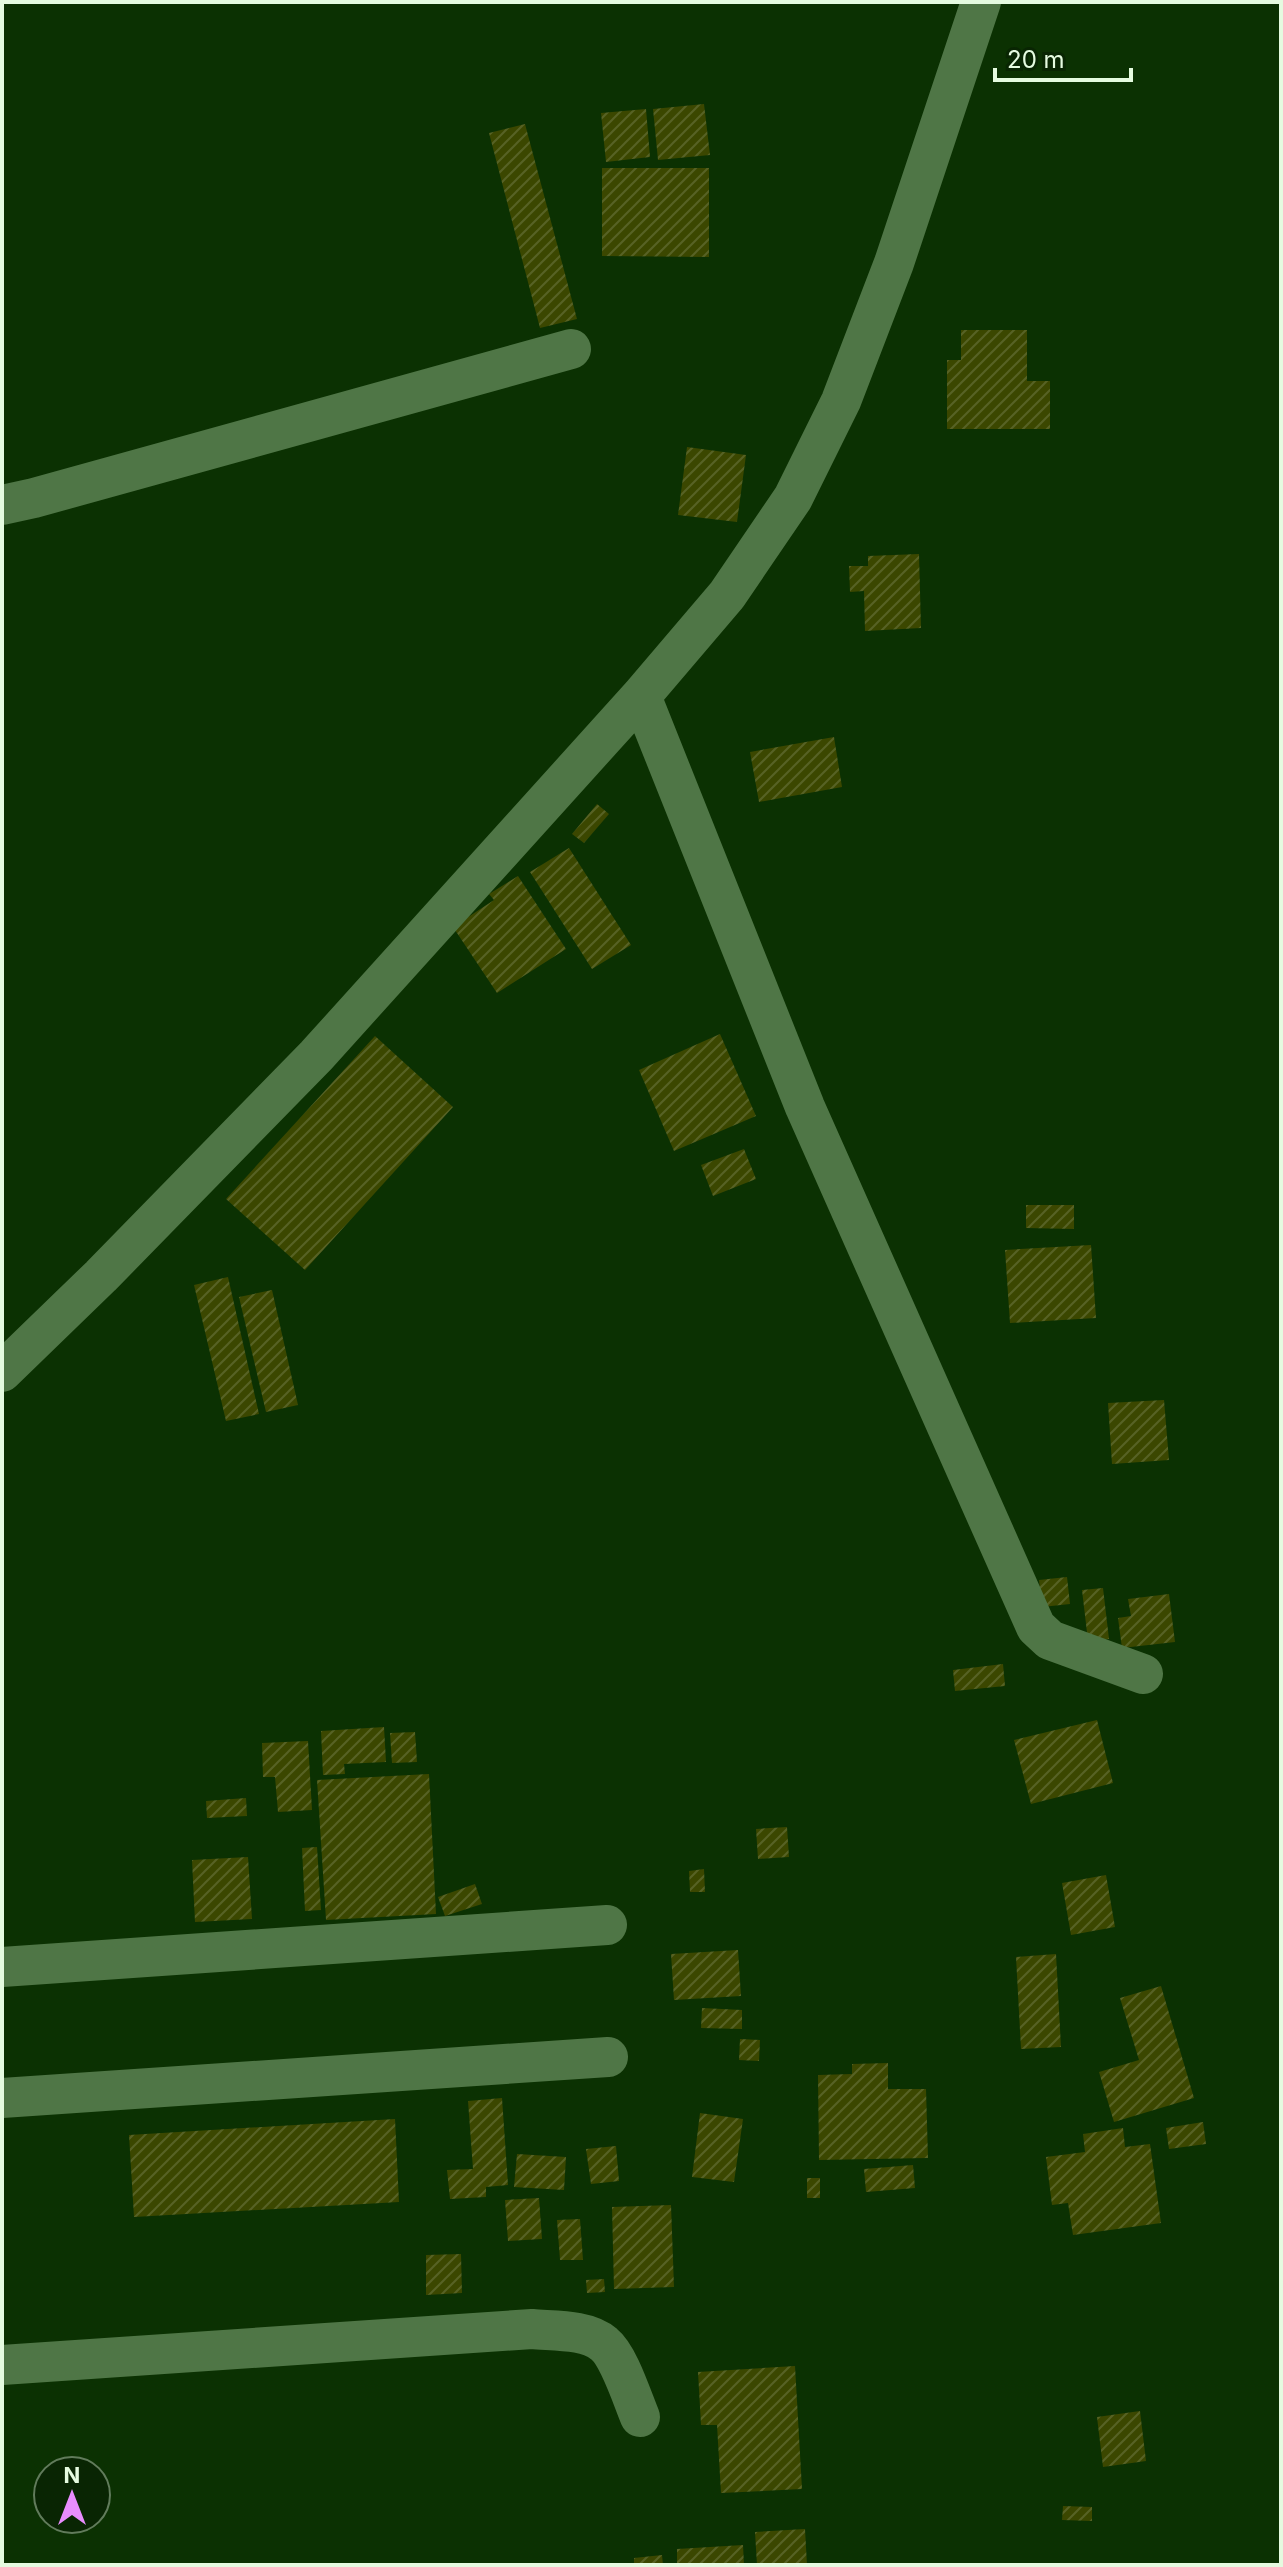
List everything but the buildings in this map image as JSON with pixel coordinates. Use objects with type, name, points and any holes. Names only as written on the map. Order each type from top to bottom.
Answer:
[{"type":"street","points":[[2,1372],[101,1276],[316,1056],[641,696],[727,595],[793,498],[841,401],[894,263],[981,2]]},
{"type":"street","points":[[2,505],[571,349]]},
{"type":"street","points":[[641,696],[805,1107],[1036,1627],[1050,1640],[1143,1674]]},
{"type":"street","points":[[2,1967],[607,1925]]},
{"type":"street","points":[[2,2098],[608,2057]]},
{"type":"street","points":[[2,2365],[532,2329],[581,2334],[603,2342],[611,2352],[640,2417]]}]
